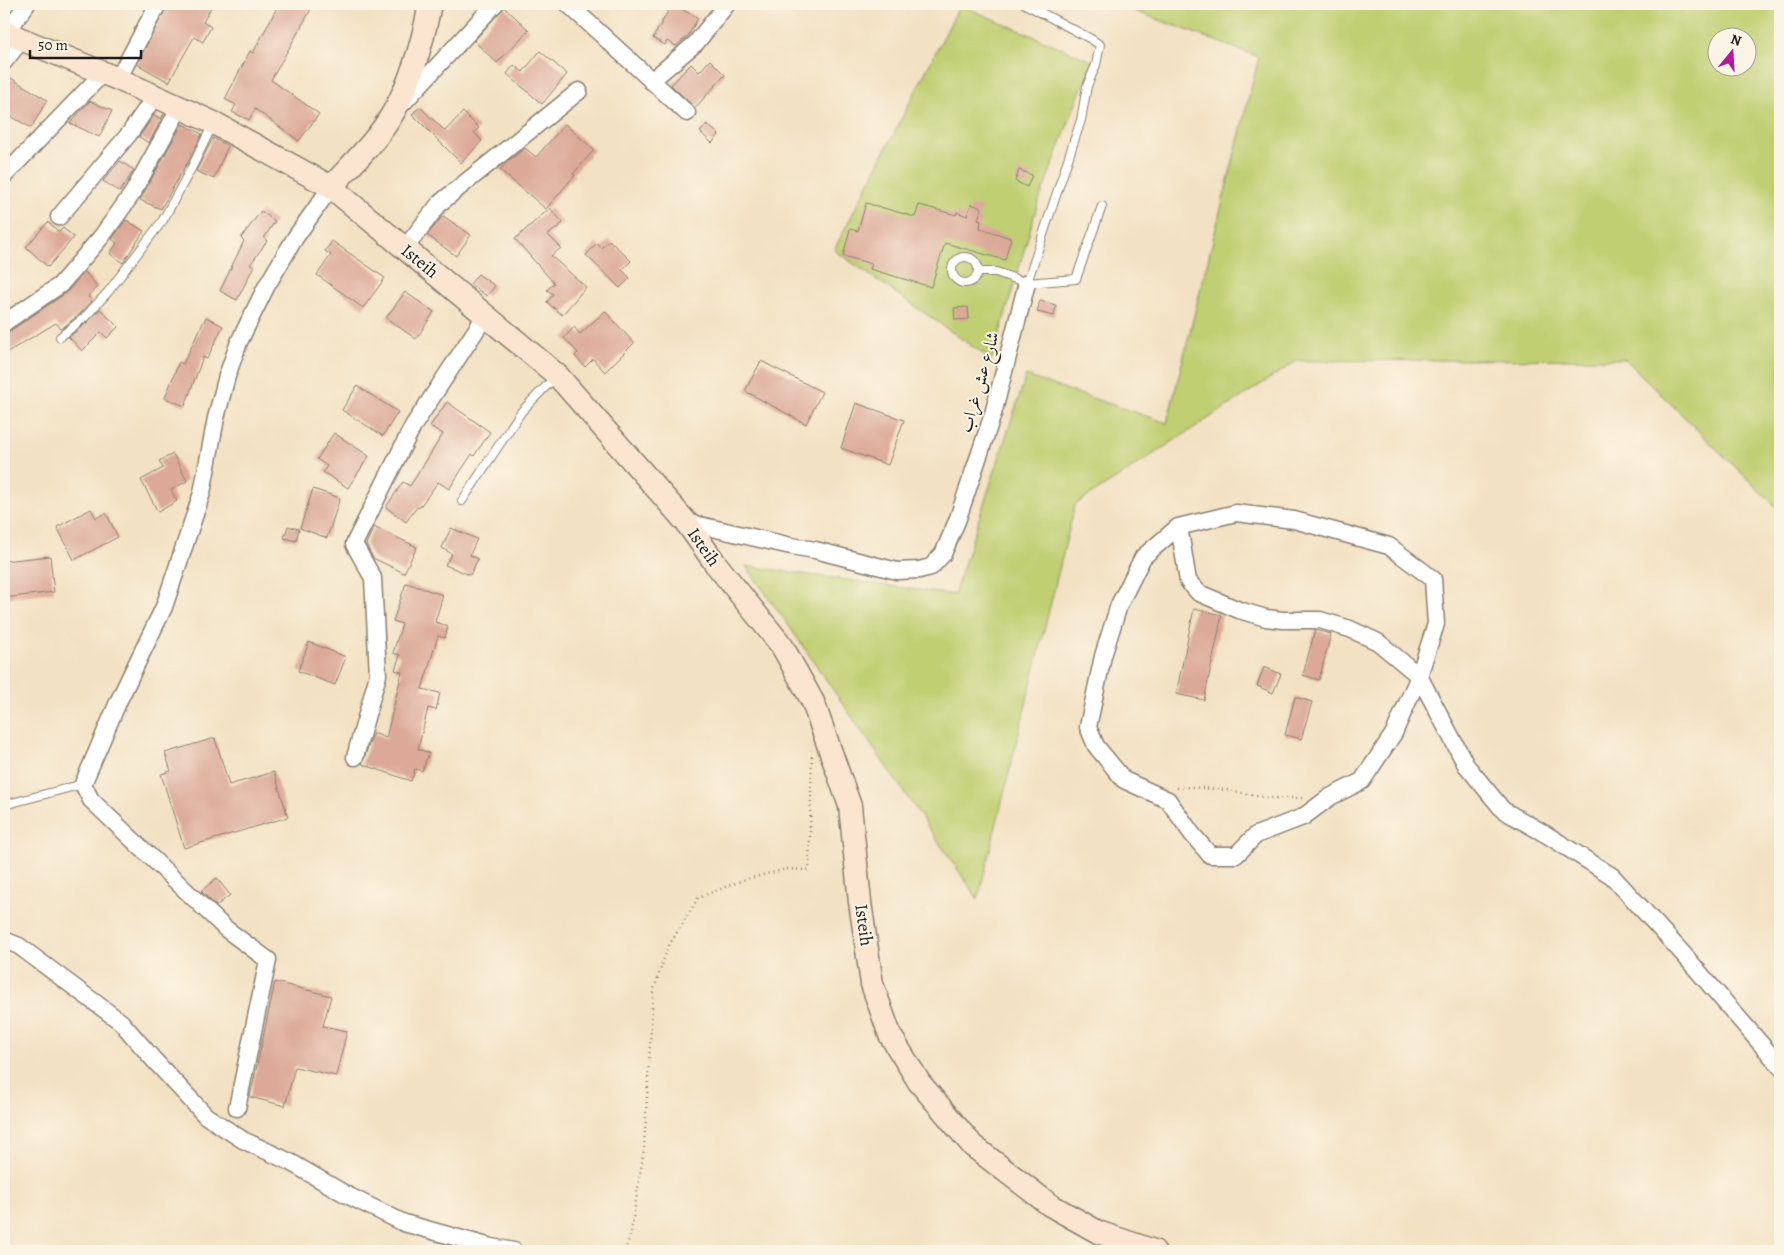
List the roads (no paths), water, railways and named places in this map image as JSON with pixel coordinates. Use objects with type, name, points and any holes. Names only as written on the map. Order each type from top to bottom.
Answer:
[{"type":"street","points":[[4,62],[11,35],[27,4]]},
{"type":"street","points":[[4,176],[110,76],[158,4]]},
{"type":"street","points":[[393,114],[410,79],[430,4]]},
{"type":"street","points":[[237,1108],[268,960],[218,922],[91,800],[83,784],[164,607],[202,493],[216,418],[227,376],[239,342],[275,271],[294,238],[331,187],[370,146],[393,114],[495,4]]},
{"type":"street","points":[[568,4],[687,114]]},
{"type":"street","points":[[651,80],[696,43],[727,4]]},
{"type":"street","name":"Isteih","points":[[11,35],[110,76],[214,123],[331,187],[557,375],[686,522],[715,563],[782,646],[813,702],[850,806],[860,902],[872,984],[890,1035],[919,1082],[974,1146],[1050,1205],[1098,1232],[1154,1251]]},
{"type":"street","points":[[405,248],[440,203],[579,91]]},
{"type":"street","points":[[59,217],[129,134],[155,96]]},
{"type":"street","points":[[4,323],[60,285],[102,236],[132,194],[180,107]]},
{"type":"street","name":"شارع عش غراب","points":[[686,522],[815,550],[897,571],[919,570],[931,567],[943,554],[957,521],[993,414],[1027,283]]},
{"type":"street","points":[[355,757],[378,675],[373,578],[354,544],[413,426],[486,315]]},
{"type":"street","points":[[1236,513],[1294,520],[1389,546],[1433,579],[1436,624],[1419,676],[1394,733],[1362,781],[1330,797],[1303,817],[1256,835],[1236,855],[1210,855],[1192,834],[1168,800],[1124,780],[1096,746],[1088,727],[1103,656],[1119,605],[1143,558],[1178,528],[1236,513]]},
{"type":"street","points":[[1178,528],[1188,581],[1199,593],[1239,610],[1266,618],[1320,620],[1350,628],[1378,642],[1419,676],[1466,765],[1503,810],[1612,876],[1685,956],[1780,1066]]},
{"type":"street","points":[[4,940],[19,946],[121,1022],[206,1116],[243,1140],[290,1162],[347,1195],[404,1223],[491,1247],[514,1251]]},
{"type":"lane","name":"شارع عش غراب","points":[[1024,4],[1100,45],[1096,65],[1087,86],[1081,120],[1027,283]]},
{"type":"lane","points":[[60,337],[85,317],[108,292],[164,220],[214,123]]},
{"type":"lane","points":[[978,272],[996,272],[1027,283],[1076,279],[1102,206]]},
{"type":"lane","points":[[462,501],[521,412],[557,375]]},
{"type":"lane","points":[[4,805],[83,784]]}]
